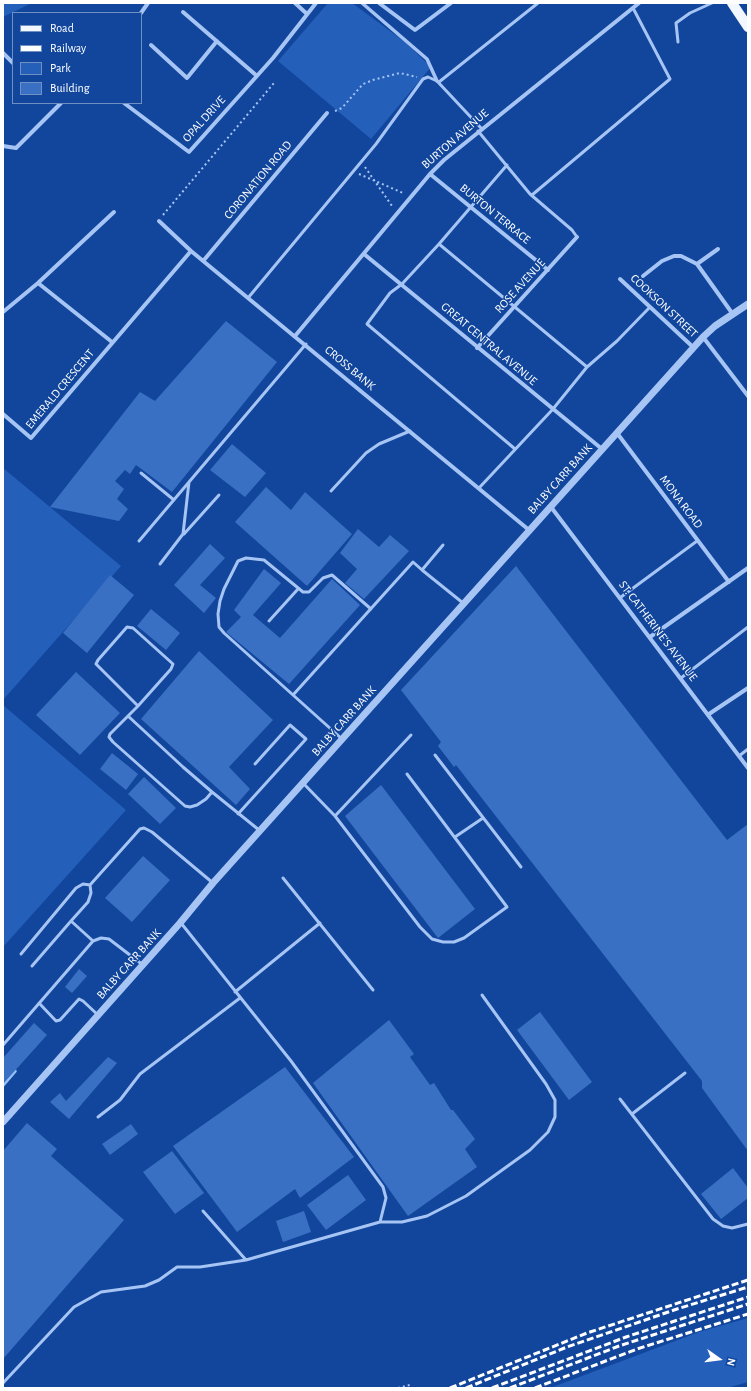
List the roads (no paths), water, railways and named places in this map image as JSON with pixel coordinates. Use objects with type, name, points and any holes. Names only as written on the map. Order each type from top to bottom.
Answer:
[{"type":"main road","points":[[732,3],[748,27]]},
{"type":"street","points":[[142,12],[148,3]]},
{"type":"street","points":[[295,3],[306,14]]},
{"type":"street","name":"OPAL DRIVE","points":[[125,104],[189,152],[273,58],[316,3]]},
{"type":"street","points":[[362,3],[427,59],[438,82]]},
{"type":"street","points":[[379,3],[415,30],[452,3]]},
{"type":"street","name":"BURTON AVENUE","points":[[295,336],[430,174],[480,130],[639,3]]},
{"type":"street","points":[[183,12],[257,76]]},
{"type":"street","points":[[151,45],[187,78],[217,41]]},
{"type":"street","points":[[3,53],[12,62]]},
{"type":"street","points":[[3,146],[16,148],[55,105]]},
{"type":"street","name":"CORONATION ROAD","points":[[204,260],[327,113]]},
{"type":"street","name":"BURTON TERRACE","points":[[430,174],[548,270]]},
{"type":"street","points":[[3,312],[38,283],[114,212]]},
{"type":"street","name":"CROSS BANK","points":[[159,221],[190,251],[204,260],[529,530]]},
{"type":"street","name":"ROSE AVENUE","points":[[477,348],[577,237]]},
{"type":"street","points":[[697,264],[718,249]]},
{"type":"street","name":"EMERALD CRESCENT","points":[[3,414],[32,438],[190,251]]},
{"type":"street","name":"GREAT CENTRAL AVENUE","points":[[364,254],[602,449]]},
{"type":"street","points":[[643,276],[662,261],[674,256],[681,256],[697,264],[732,313]]},
{"type":"street","name":"COOKSON STREET","points":[[620,279],[694,348]]},
{"type":"street","points":[[38,283],[112,342]]},
{"type":"street","name":"BALBY CARR BANK","points":[[3,1122],[180,923],[213,883],[703,337],[732,313],[748,304]]},
{"type":"street","points":[[703,337],[748,396]]},
{"type":"street","name":"MONA ROAD","points":[[617,433],[729,582]]},
{"type":"street","name":"ST. CATHERINE'S AVENUE","points":[[551,506],[709,714],[748,768]]},
{"type":"street","points":[[650,637],[748,568]]},
{"type":"street","points":[[709,714],[748,688]]},
{"type":"lane","points":[[438,82],[538,3]]},
{"type":"lane","points":[[678,42],[676,23],[690,13],[712,3]]},
{"type":"lane","points":[[532,195],[670,79],[633,8]]},
{"type":"lane","points":[[248,298],[353,171],[424,79],[428,77],[438,82],[480,130],[532,195],[572,230],[577,237]]},
{"type":"lane","points":[[507,165],[470,206],[439,244],[402,284],[390,293],[367,324],[515,449]]},
{"type":"lane","points":[[439,244],[587,367]]},
{"type":"lane","points":[[479,488],[553,409],[587,367],[617,342],[650,306]]},
{"type":"lane","points":[[138,541],[306,344]]},
{"type":"lane","points":[[331,491],[366,454],[379,444],[410,431]]},
{"type":"lane","points":[[141,473],[174,500]]},
{"type":"lane","points":[[183,534],[189,482]]},
{"type":"lane","points":[[160,564],[183,534],[219,495]]},
{"type":"lane","points":[[621,597],[697,541]]},
{"type":"lane","points":[[422,570],[443,545]]},
{"type":"lane","points":[[342,739],[224,633],[219,627],[218,614],[224,589],[238,562],[246,558],[264,560],[298,589],[309,592],[323,578],[332,575],[371,609]]},
{"type":"lane","points":[[293,695],[412,562],[463,603]]},
{"type":"lane","points":[[269,621],[298,589]]},
{"type":"lane","points":[[138,706],[96,664],[127,627],[133,628],[173,664],[171,669],[138,706],[110,734],[109,737],[185,806],[197,806],[212,792]]},
{"type":"lane","points":[[681,678],[748,627]]},
{"type":"lane","points":[[128,716],[183,767],[238,814],[261,831]]},
{"type":"lane","points":[[238,814],[306,739],[290,725],[255,764]]},
{"type":"lane","points":[[335,816],[411,735]]},
{"type":"lane","points":[[739,756],[748,749]]},
{"type":"lane","points":[[434,755],[521,867]]},
{"type":"lane","points":[[303,784],[335,816],[420,926],[432,939],[443,942],[454,942],[464,938],[507,907],[407,774]]},
{"type":"lane","points":[[455,837],[483,818]]},
{"type":"lane","points":[[32,966],[88,902],[91,893],[90,885],[140,829],[144,828],[152,832],[213,883]]},
{"type":"lane","points":[[282,878],[373,990]]},
{"type":"lane","points":[[21,954],[76,888],[83,884],[90,885]]},
{"type":"lane","points":[[71,921],[93,942]]},
{"type":"lane","points":[[180,923],[292,1061],[383,1187],[386,1198],[380,1222]]},
{"type":"lane","points":[[235,992],[320,924]]},
{"type":"lane","points":[[3,1045],[93,942],[101,938],[109,939],[143,965]]},
{"type":"lane","points":[[3,1383],[74,1307],[88,1297],[101,1292],[145,1286],[159,1280],[177,1267],[200,1267],[246,1260],[380,1222],[402,1222],[427,1216],[466,1196],[530,1150],[548,1132],[555,1117],[555,1100],[546,1084],[482,994]]},
{"type":"lane","points":[[98,1117],[120,1100],[140,1074],[240,998]]},
{"type":"lane","points":[[39,1003],[56,1020],[60,1020],[79,999],[83,1000],[98,1015]]},
{"type":"lane","points":[[3,1036],[7,1040]]},
{"type":"lane","points":[[632,1114],[685,1074]]},
{"type":"lane","points":[[620,1099],[713,1219],[723,1226],[732,1228],[748,1224]]},
{"type":"lane","points":[[203,1211],[246,1260]]},
{"type":"waterway","points":[[3,1085],[15,1071]]},
{"type":"railway","points":[[450,1388],[587,1333],[748,1280]]},
{"type":"railway","points":[[466,1388],[567,1347],[677,1309],[748,1287]]},
{"type":"railway","points":[[492,1388],[626,1337],[748,1297]]},
{"type":"railway","points":[[510,1388],[619,1346],[748,1304]]},
{"type":"railway","points":[[535,1388],[637,1349],[748,1314]]}]
